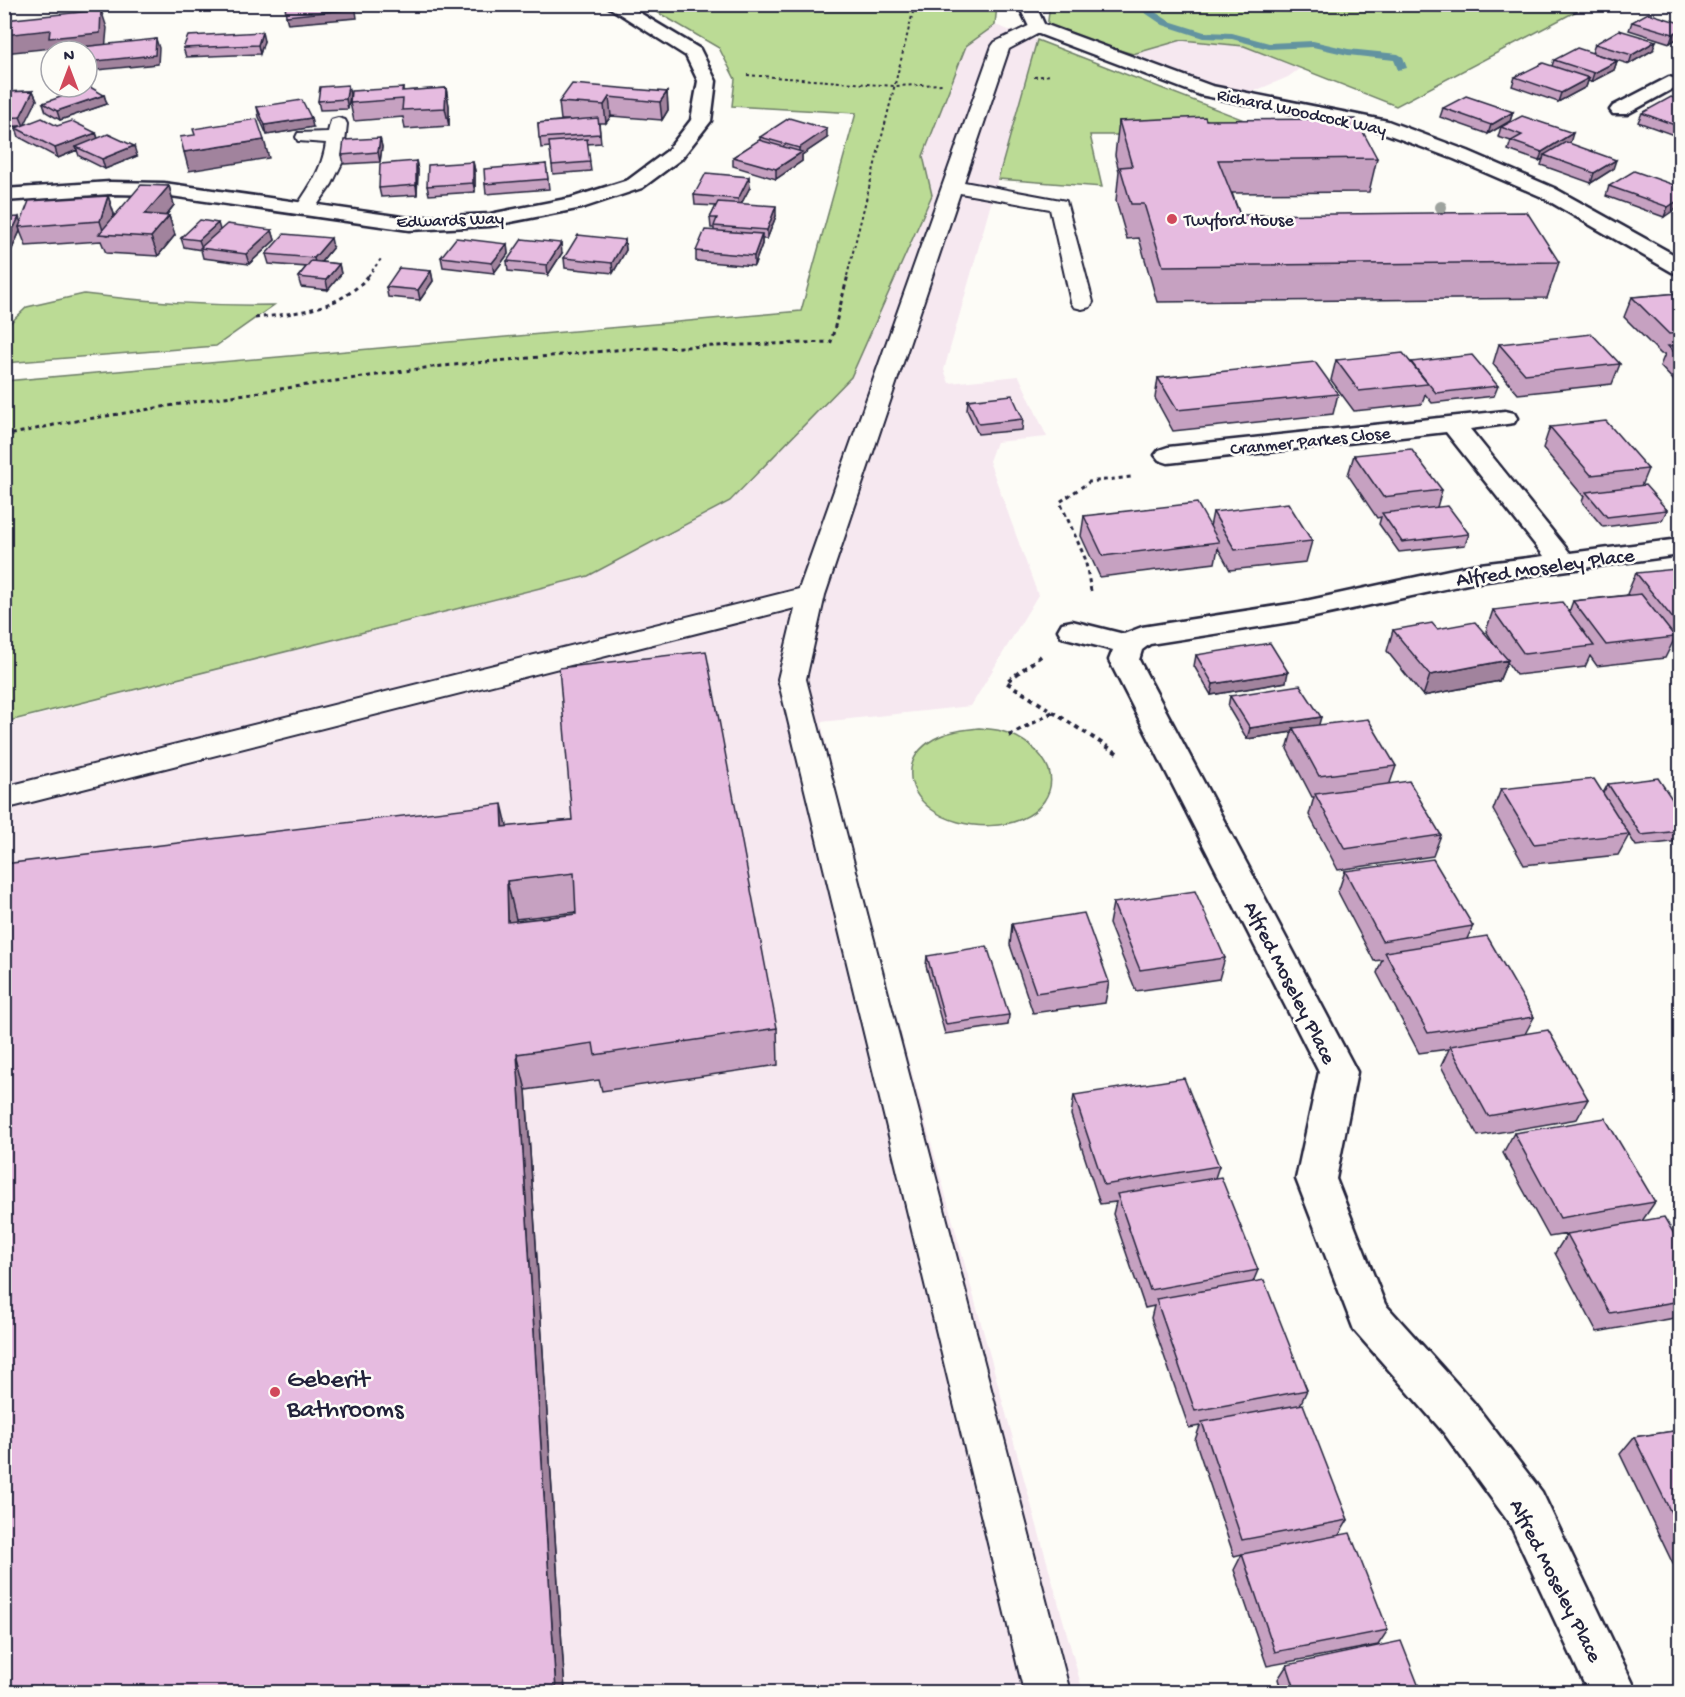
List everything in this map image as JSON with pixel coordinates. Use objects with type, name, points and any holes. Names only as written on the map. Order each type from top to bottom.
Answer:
[{"type":"street","points":[[612,4],[694,53],[702,69]]},
{"type":"street","name":"Richard Woodcock Way","points":[[1031,16],[1208,91],[1381,125],[1451,151],[1547,192],[1680,267]]},
{"type":"street","points":[[1620,110],[1675,85],[1678,62]]},
{"type":"street","name":"Edwards Way","points":[[4,195],[110,188],[164,189],[409,224],[490,220],[540,212],[575,204],[635,184],[674,155],[701,121],[707,81],[702,69]]},
{"type":"street","name":"Cranmer Parkes Close","points":[[1168,455],[1505,418]]},
{"type":"street","points":[[1453,424],[1562,561]]},
{"type":"street","name":"Alfred Moseley Place","points":[[1613,1692],[1526,1508],[1459,1418],[1369,1316],[1316,1179],[1338,1072],[1124,660],[1129,645],[1142,636],[1296,612],[1472,574],[1680,547]]},
{"type":"street","points":[[1072,630],[1129,645]]},
{"type":"lane","points":[[1031,16],[1001,46],[811,595],[792,679],[1047,1692]]},
{"type":"lane","points":[[304,210],[322,184],[333,161],[337,131],[305,137]]},
{"type":"lane","points":[[954,186],[1059,206],[1082,302]]},
{"type":"lane","points":[[4,798],[811,595]]},
{"type":"path","points":[[4,436],[63,423],[432,367],[626,349],[831,342],[915,4]]},
{"type":"path","points":[[702,69],[787,79],[894,86]]},
{"type":"path","points":[[255,318],[314,310],[359,287],[409,224]]},
{"type":"path","points":[[1092,600],[1084,558],[1060,502],[1089,482],[1176,472],[1168,455]]},
{"type":"path","points":[[1050,650],[1006,682],[1148,772],[1179,767]]},
{"type":"path","points":[[1008,736],[1053,712]]},
{"type":"shaded area","points":[[995,25],[1037,40],[944,370],[949,383],[1019,376],[1047,437],[996,442],[989,461],[1038,595],[971,706],[821,722],[851,853],[1083,1692],[5,1692],[4,724],[587,576],[730,501],[932,195],[923,156],[966,46]]},
{"type":"shaded area","points":[[1182,40],[1244,46],[1299,69],[1288,77],[1250,93],[1218,86],[1133,54]]},
{"type":"green space","points":[[1050,4],[1588,5],[1396,106],[1244,46],[1182,40],[1133,54],[1047,29]]},
{"type":"green space","points":[[645,5],[997,5],[995,25],[966,46],[923,156],[932,195],[851,377],[730,501],[588,576],[5,722],[5,381],[801,311],[856,113],[732,106],[735,79],[719,48]]},
{"type":"green space","points":[[1037,40],[1283,135],[1090,135],[1102,187],[998,179]]},
{"type":"green space","points":[[84,294],[179,303],[274,305],[216,346],[5,363],[5,328],[27,307]]},
{"type":"green space","points":[[979,728],[1012,735],[1033,748],[1042,757],[1048,767],[1049,789],[1044,801],[1034,812],[1006,824],[973,825],[943,816],[922,801],[916,792],[912,782],[912,764],[924,746],[945,734]]},
{"type":"building","points":[[285,4],[354,4],[355,9],[286,16]]},
{"type":"building","points":[[101,10],[100,33],[49,38],[50,30],[4,35],[4,20]]},
{"type":"building","points":[[1648,13],[1680,23],[1680,30],[1673,34],[1632,22]]},
{"type":"building","points":[[1619,30],[1656,41],[1632,55],[1595,44]]},
{"type":"building","points":[[262,32],[258,45],[183,48],[188,36]]},
{"type":"building","points":[[156,39],[155,55],[99,61],[99,45]]},
{"type":"building","points":[[1577,48],[1617,61],[1594,73],[1554,60]]},
{"type":"building","points":[[1543,63],[1589,78],[1561,93],[1515,77]]},
{"type":"building","points":[[572,84],[667,92],[660,102],[609,97],[604,105],[559,102]]},
{"type":"building","points":[[348,85],[346,99],[318,101],[320,87]]},
{"type":"building","points":[[403,88],[402,91],[446,88],[445,108],[402,110],[403,99],[350,103],[351,91]]},
{"type":"building","points":[[33,91],[20,117],[4,118],[4,92]]},
{"type":"building","points":[[1466,96],[1513,112],[1491,125],[1443,108]]},
{"type":"building","points":[[1671,97],[1680,100],[1680,127],[1642,113]]},
{"type":"building","points":[[55,99],[92,99],[57,111],[43,103]]},
{"type":"building","points":[[302,100],[311,118],[265,125],[257,107]]},
{"type":"building","points":[[1522,116],[1573,133],[1542,152],[1511,141],[1522,135],[1501,127]]},
{"type":"building","points":[[1205,117],[1206,120],[1356,119],[1377,158],[1218,160],[1240,215],[1527,212],[1559,262],[1163,266],[1144,204],[1131,204],[1120,167],[1132,166],[1119,121]]},
{"type":"building","points":[[42,118],[57,126],[72,121],[96,133],[55,148],[16,128]]},
{"type":"building","points":[[598,118],[600,134],[539,138],[538,123]]},
{"type":"building","points":[[789,118],[827,129],[799,148],[760,137]]},
{"type":"building","points":[[257,119],[264,140],[184,152],[180,137],[195,135],[193,129]]},
{"type":"building","points":[[108,134],[134,146],[102,159],[76,147]]},
{"type":"building","points":[[380,138],[378,152],[342,155],[344,140]]},
{"type":"building","points":[[587,139],[590,162],[552,165],[549,142]]},
{"type":"building","points":[[759,140],[802,152],[776,169],[733,157]]},
{"type":"building","points":[[1566,142],[1616,160],[1594,173],[1544,155]]},
{"type":"building","points":[[416,161],[416,185],[379,188],[380,164]]},
{"type":"building","points":[[473,162],[473,183],[427,186],[428,165]]},
{"type":"building","points":[[546,164],[548,179],[485,184],[484,169]]},
{"type":"building","points":[[1634,171],[1680,187],[1680,199],[1668,207],[1609,186]]},
{"type":"building","points":[[706,173],[749,177],[738,199],[694,195]]},
{"type":"building","points":[[141,185],[169,186],[145,214],[169,216],[151,237],[99,234]]},
{"type":"building","points":[[108,196],[100,221],[19,227],[29,201]]},
{"type":"building","points":[[718,202],[776,206],[767,230],[714,226],[717,218],[710,218]]},
{"type":"building","points":[[19,217],[8,240],[4,240],[4,218]]},
{"type":"building","points":[[200,220],[218,223],[199,240],[181,238]]},
{"type":"building","points":[[227,224],[272,230],[246,254],[200,248]]},
{"type":"building","points":[[705,230],[762,234],[754,256],[696,251]]},
{"type":"building","points":[[284,234],[331,238],[314,258],[266,254]]},
{"type":"building","points":[[578,235],[625,240],[612,263],[564,258]]},
{"type":"building","points":[[456,238],[507,244],[492,263],[441,257]]},
{"type":"building","points":[[522,239],[561,243],[547,265],[507,261]]},
{"type":"building","points":[[311,261],[339,264],[326,280],[298,277]]},
{"type":"building","points":[[399,268],[431,271],[418,290],[386,287]]},
{"type":"building","points":[[1680,293],[1680,333],[1669,334],[1632,297]]},
{"type":"building","points":[[1592,334],[1620,364],[1525,374],[1499,344]]},
{"type":"building","points":[[1680,345],[1680,358],[1668,346]]},
{"type":"building","points":[[1403,353],[1428,384],[1359,391],[1336,360]]},
{"type":"building","points":[[1472,355],[1498,386],[1436,393],[1411,362]]},
{"type":"building","points":[[1315,362],[1338,394],[1177,410],[1158,378]]},
{"type":"building","points":[[1012,395],[1023,419],[979,424],[968,400]]},
{"type":"building","points":[[1606,421],[1648,469],[1591,475],[1550,427]]},
{"type":"building","points":[[1411,449],[1442,490],[1383,497],[1354,455]]},
{"type":"building","points":[[1645,485],[1667,510],[1607,517],[1586,492]]},
{"type":"building","points":[[1197,503],[1219,542],[1103,556],[1084,516]]},
{"type":"building","points":[[1288,503],[1312,541],[1235,550],[1213,512]]},
{"type":"building","points":[[1448,506],[1469,534],[1402,542],[1382,513]]},
{"type":"building","points":[[1676,569],[1680,575],[1680,619],[1674,620],[1636,573]]},
{"type":"building","points":[[1641,594],[1675,637],[1606,645],[1573,601]]},
{"type":"building","points":[[1562,602],[1594,646],[1524,654],[1493,610]]},
{"type":"building","points":[[1475,622],[1508,660],[1430,675],[1393,630],[1432,623],[1437,629]]},
{"type":"building","points":[[1270,643],[1288,672],[1213,684],[1196,655]]},
{"type":"building","name":"Geberit Bathrooms","points":[[706,651],[777,1028],[595,1055],[593,1043],[517,1054],[556,1692],[4,1692],[4,864],[502,804],[503,827],[572,820],[559,668]],"holes":[[[574,873],[576,914],[508,922],[507,881]]]},
{"type":"building","points":[[1300,685],[1321,717],[1250,728],[1230,696]]},
{"type":"building","points":[[1368,719],[1396,766],[1319,776],[1293,728]]},
{"type":"building","points":[[1658,778],[1680,811],[1680,831],[1641,835],[1608,784]]},
{"type":"building","points":[[1594,779],[1629,834],[1534,844],[1501,789]]},
{"type":"building","points":[[1409,781],[1441,835],[1345,849],[1315,794]]},
{"type":"building","points":[[1433,859],[1473,926],[1382,941],[1345,871]]},
{"type":"building","points":[[1195,891],[1225,958],[1140,970],[1113,903]]},
{"type":"building","points":[[1084,913],[1109,982],[1036,993],[1012,924]]},
{"type":"building","points":[[1487,936],[1534,1017],[1428,1033],[1385,952]]},
{"type":"building","points":[[987,946],[1009,1015],[946,1024],[927,956]]},
{"type":"building","points":[[1548,1030],[1588,1099],[1488,1116],[1450,1046]]},
{"type":"building","points":[[1184,1078],[1219,1166],[1104,1185],[1074,1095]]},
{"type":"building","points":[[1605,1118],[1655,1202],[1560,1218],[1514,1133]]},
{"type":"building","points":[[1221,1177],[1258,1270],[1150,1290],[1117,1194]]},
{"type":"building","points":[[1664,1217],[1680,1244],[1680,1301],[1610,1313],[1567,1234]]},
{"type":"building","points":[[1264,1280],[1307,1390],[1195,1411],[1156,1299]]},
{"type":"building","points":[[1303,1404],[1348,1520],[1242,1540],[1202,1422]]},
{"type":"building","points":[[1680,1430],[1680,1531],[1634,1437]]},
{"type":"building","points":[[1350,1533],[1388,1630],[1275,1652],[1242,1554]]},
{"type":"building","points":[[1401,1641],[1421,1692],[1296,1692],[1287,1665]]},
{"type":"waterway","points":[[1136,4],[1166,23],[1203,35],[1232,36],[1269,46],[1313,44],[1348,52],[1398,57],[1402,68]]},
{"type":"place","name":"Twyford House","points":[[1172,219]]},
{"type":"place","name":"Geberit Bathrooms","points":[[275,1392]]}]
